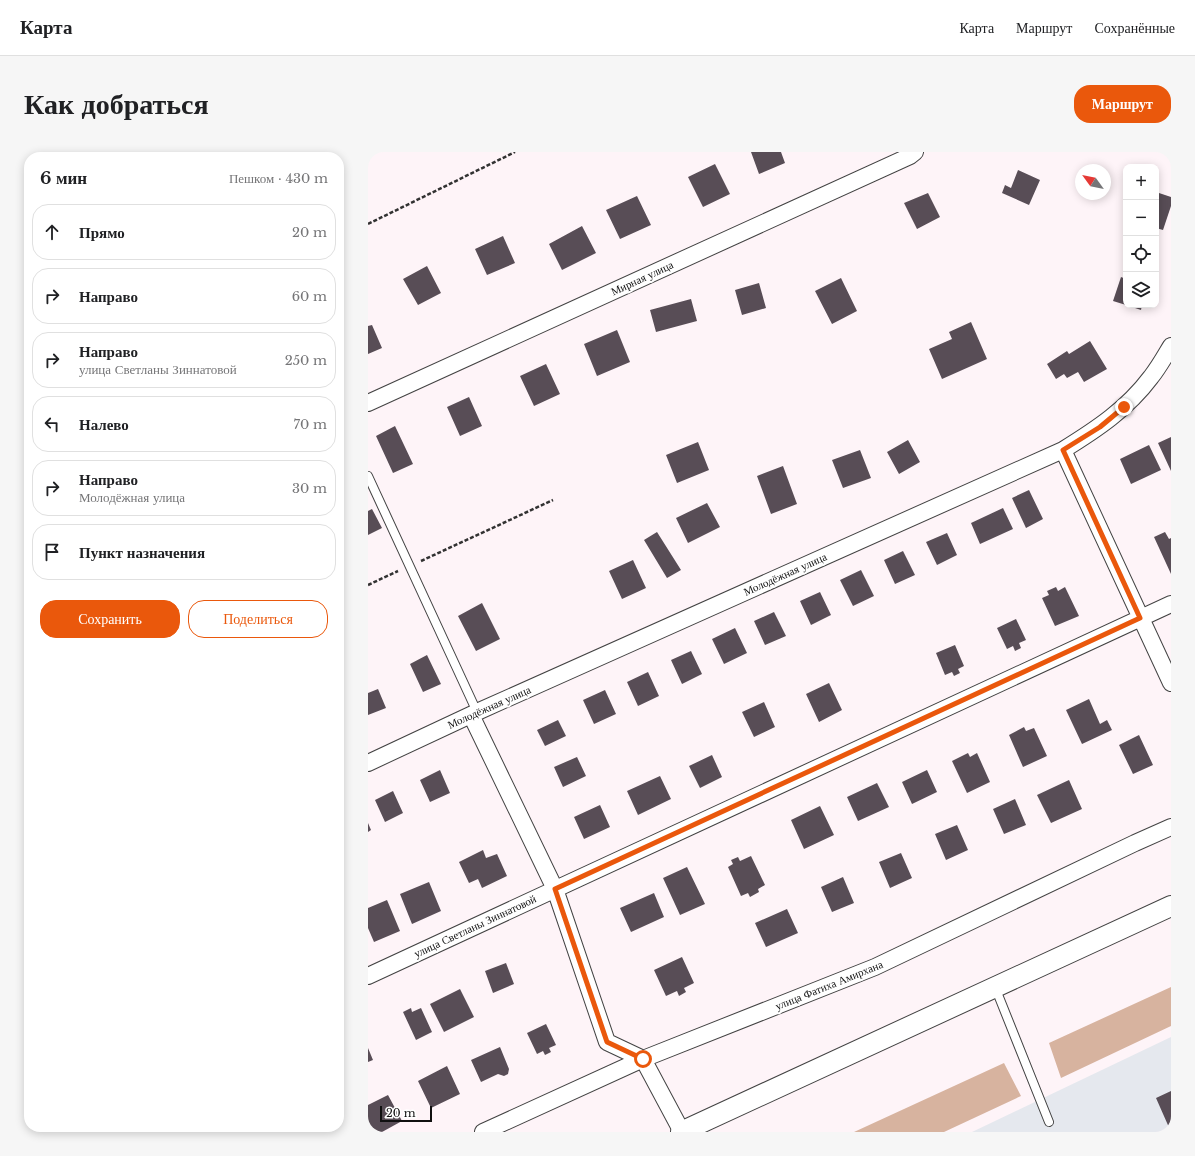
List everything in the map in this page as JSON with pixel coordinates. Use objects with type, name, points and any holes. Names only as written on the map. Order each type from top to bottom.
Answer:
[{"type":"street","name":"Мирная улица","points":[[368,403],[910,156],[915,152]]},
{"type":"street","name":"Молодёжная улица","points":[[368,763],[1063,450],[1100,427],[1124,407],[1151,377],[1171,346]]},
{"type":"street","points":[[1063,450],[1171,683]]},
{"type":"street","name":"улица Светланы Зиннатовой","points":[[368,976],[1171,604]]},
{"type":"street","points":[[474,714],[555,889],[607,1042],[643,1059],[682,1132],[1171,906]]},
{"type":"street","name":"улица Фатиха Амирхана","points":[[483,1132],[643,1059],[875,967],[1171,827]]},
{"type":"lane","points":[[368,476],[411,566],[474,714]]},
{"type":"lane","points":[[995,987],[1050,1122]]},
{"type":"path","points":[[368,224],[515,152]]},
{"type":"path","points":[[368,585],[553,500]]},
{"type":"shaded area","points":[[1171,987],[1171,1026],[1061,1078],[1049,1043]]},
{"type":"shaded area","points":[[1171,1037],[1171,1132],[972,1132]]},
{"type":"shaded area","points":[[1004,1063],[1021,1096],[944,1132],[854,1132]]},
{"type":"building","points":[[751,152],[781,152],[785,163],[759,174]]},
{"type":"building","points":[[715,164],[730,194],[703,207],[688,177]]},
{"type":"building","points":[[1018,170],[1040,180],[1029,205],[1002,193],[1005,185],[1011,188]]},
{"type":"building","points":[[928,193],[940,217],[917,229],[904,203]]},
{"type":"building","points":[[1159,193],[1171,197],[1171,206],[1163,230],[1159,229]]},
{"type":"building","points":[[637,196],[651,225],[620,239],[606,210]]},
{"type":"building","points":[[582,226],[596,253],[562,270],[549,244]]},
{"type":"building","points":[[503,236],[515,263],[487,275],[475,249]]},
{"type":"building","points":[[427,266],[441,293],[418,305],[403,279]]},
{"type":"building","points":[[1121,277],[1123,278],[1123,304],[1113,301]]},
{"type":"building","points":[[841,278],[857,311],[832,324],[815,291]]},
{"type":"building","points":[[759,283],[766,308],[742,315],[735,290]]},
{"type":"building","points":[[691,299],[697,321],[656,332],[650,310]]},
{"type":"building","points":[[971,322],[987,359],[942,379],[929,349],[952,339],[949,332]]},
{"type":"building","points":[[372,325],[382,348],[368,354],[368,326]]},
{"type":"building","points":[[617,330],[630,362],[597,376],[584,344]]},
{"type":"building","points":[[1090,341],[1107,369],[1084,382],[1078,372],[1067,378],[1064,374],[1056,379],[1047,364],[1067,351],[1069,354]]},
{"type":"building","points":[[546,364],[560,394],[534,406],[520,376]]},
{"type":"building","points":[[469,397],[482,426],[460,436],[447,407]]},
{"type":"building","points":[[395,426],[413,464],[393,473],[376,436]]},
{"type":"building","points":[[1171,437],[1171,471],[1158,443]]},
{"type":"building","points":[[908,440],[920,462],[899,474],[887,452]]},
{"type":"building","points":[[698,442],[709,470],[677,483],[666,455]]},
{"type":"building","points":[[1149,445],[1161,470],[1131,484],[1120,459]]},
{"type":"building","points":[[860,450],[871,478],[843,488],[832,460]]},
{"type":"building","points":[[783,466],[797,504],[771,514],[757,476]]},
{"type":"building","points":[[1029,490],[1043,519],[1026,528],[1012,498]]},
{"type":"building","points":[[707,503],[720,527],[688,543],[676,518]]},
{"type":"building","points":[[1003,508],[1013,529],[980,544],[971,523]]},
{"type":"building","points":[[372,509],[382,528],[368,535],[368,511]]},
{"type":"building","points":[[657,532],[681,570],[667,578],[644,540]]},
{"type":"building","points":[[1165,532],[1169,539],[1171,538],[1171,574],[1154,537]]},
{"type":"building","points":[[947,533],[957,555],[937,565],[926,542]]},
{"type":"building","points":[[903,551],[915,575],[895,584],[884,560]]},
{"type":"building","points":[[633,560],[646,588],[622,599],[609,571]]},
{"type":"building","points":[[861,570],[874,596],[853,606],[840,580]]},
{"type":"building","points":[[1056,587],[1058,591],[1065,587],[1079,616],[1055,626],[1042,598],[1049,595],[1047,591]]},
{"type":"building","points":[[820,592],[831,615],[811,625],[800,601]]},
{"type":"building","points":[[482,603],[500,639],[476,651],[458,616]]},
{"type":"building","points":[[774,612],[786,636],[765,645],[754,621]]},
{"type":"building","points":[[1016,619],[1026,640],[1019,643],[1021,648],[1015,651],[1013,646],[1007,649],[997,628]]},
{"type":"building","points":[[735,628],[747,653],[724,664],[712,639]]},
{"type":"building","points":[[955,645],[964,666],[958,669],[960,673],[954,676],[952,672],[945,675],[936,653]]},
{"type":"building","points":[[691,651],[702,674],[682,684],[671,660]]},
{"type":"building","points":[[427,655],[441,684],[423,692],[410,664]]},
{"type":"building","points":[[648,672],[659,696],[638,706],[627,682]]},
{"type":"building","points":[[829,683],[842,710],[819,722],[806,694]]},
{"type":"building","points":[[378,689],[386,708],[368,715],[368,693]]},
{"type":"building","points":[[605,690],[616,714],[594,724],[583,700]]},
{"type":"building","points":[[1089,699],[1100,724],[1107,720],[1112,730],[1082,744],[1066,710]]},
{"type":"building","points":[[764,702],[775,727],[754,737],[742,712]]},
{"type":"building","points":[[558,720],[566,736],[545,746],[537,730]]},
{"type":"building","points":[[1024,727],[1026,731],[1034,728],[1047,756],[1023,767],[1009,735]]},
{"type":"building","points":[[1139,735],[1153,765],[1133,774],[1119,745]]},
{"type":"building","points":[[968,753],[970,757],[977,753],[990,782],[967,793],[952,761]]},
{"type":"building","points":[[712,755],[722,777],[700,788],[689,766]]},
{"type":"building","points":[[577,757],[586,776],[563,787],[554,767]]},
{"type":"building","points":[[440,770],[450,793],[430,802],[420,780]]},
{"type":"building","points":[[927,770],[937,792],[912,804],[902,782]]},
{"type":"building","points":[[660,776],[671,799],[638,815],[627,791]]},
{"type":"building","points":[[1069,780],[1082,809],[1051,823],[1037,795]]},
{"type":"building","points":[[877,783],[889,807],[858,821],[847,797]]},
{"type":"building","points":[[393,791],[403,813],[385,822],[375,800]]},
{"type":"building","points":[[1015,799],[1026,825],[1004,834],[993,809]]},
{"type":"building","points":[[600,805],[610,827],[584,839],[574,817]]},
{"type":"building","points":[[820,806],[834,835],[804,849],[791,820]]},
{"type":"building","points":[[368,823],[371,830],[368,832]]},
{"type":"building","points":[[957,825],[968,850],[946,860],[935,834]]},
{"type":"building","points":[[483,850],[486,858],[497,854],[507,876],[482,888],[478,879],[469,883],[459,862]]},
{"type":"building","points":[[901,853],[912,878],[890,888],[879,862]]},
{"type":"building","points":[[751,856],[765,885],[758,889],[759,892],[750,897],[748,893],[741,896],[728,867],[733,864],[731,860],[738,857],[740,861]]},
{"type":"building","points":[[687,867],[705,904],[680,915],[663,878]]},
{"type":"building","points":[[843,877],[854,903],[832,912],[821,887]]},
{"type":"building","points":[[429,882],[441,911],[412,924],[400,894]]},
{"type":"building","points":[[654,893],[664,917],[631,932],[620,908]]},
{"type":"building","points":[[387,900],[400,931],[374,942],[368,928],[368,908]]},
{"type":"building","points":[[787,909],[798,933],[766,947],[755,923]]},
{"type":"building","points":[[682,957],[694,983],[684,988],[686,992],[679,996],[677,991],[666,996],[654,970]]},
{"type":"building","points":[[506,963],[514,984],[493,993],[485,971]]},
{"type":"building","points":[[460,989],[474,1017],[444,1032],[430,1004]]},
{"type":"building","points":[[411,1008],[412,1012],[421,1008],[432,1032],[416,1040],[403,1012]]},
{"type":"building","points":[[546,1024],[556,1045],[549,1048],[551,1052],[545,1055],[543,1051],[537,1054],[527,1033]]},
{"type":"building","points":[[500,1047],[509,1069],[508,1074],[504,1076],[498,1074],[481,1082],[471,1060]]},
{"type":"building","points":[[368,1048],[373,1060],[368,1062]]},
{"type":"building","points":[[447,1066],[460,1094],[431,1108],[418,1081]]},
{"type":"building","points":[[1171,1091],[1171,1132],[1156,1098]]},
{"type":"building","points":[[388,1095],[402,1121],[382,1132],[373,1132],[368,1122],[368,1105]]},
{"type":"route","points":[[643,1059],[607,1042],[555,889],[1140,618],[1063,450],[1100,427],[1124,407]]}]
